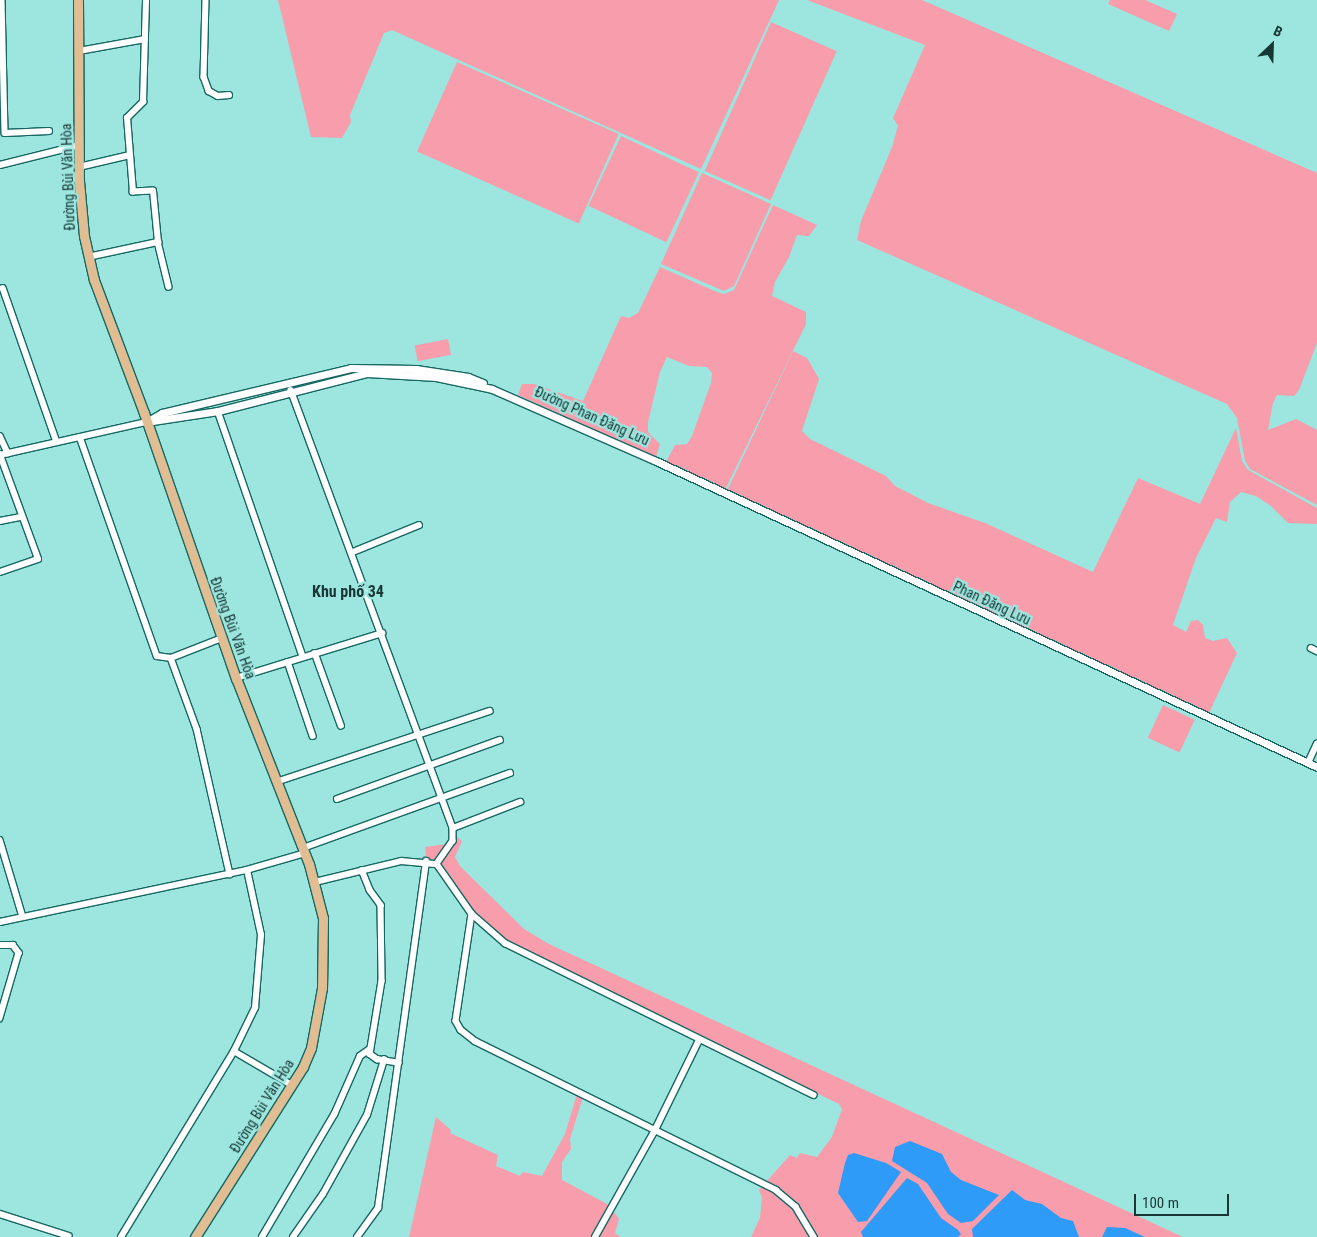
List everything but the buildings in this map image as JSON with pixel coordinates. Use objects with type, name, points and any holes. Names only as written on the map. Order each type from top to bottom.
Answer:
[{"type":"main road","name":"Đường Bùi Văn Hòa","points":[[78,0],[79,167],[88,257],[236,678],[315,882],[324,935],[322,988],[311,1048],[292,1085],[196,1237]]},
{"type":"street","points":[[2,0],[2,121],[5,134],[49,131]]},
{"type":"street","points":[[146,0],[142,102],[127,118],[133,192],[149,190],[154,194],[158,242],[169,287]]},
{"type":"street","points":[[206,0],[204,77],[209,90],[218,96],[229,95]]},
{"type":"street","points":[[79,51],[145,39]]},
{"type":"street","points":[[0,165],[80,145]]},
{"type":"street","points":[[79,167],[130,155]]},
{"type":"street","points":[[88,257],[158,242]]},
{"type":"street","points":[[3,288],[57,442]]},
{"type":"street","name":"Đường Phan Đăng Lưu","points":[[146,422],[162,413],[351,368],[468,377],[546,408],[656,461]]},
{"type":"street","name":"Đường Phan Đăng Lưu","points":[[146,422],[218,411],[291,390],[355,375],[382,371]]},
{"type":"street","points":[[291,390],[353,552],[417,734],[453,828],[453,841],[437,864]]},
{"type":"street","points":[[218,411],[303,657]]},
{"type":"street","points":[[0,572],[38,559],[21,517],[0,455],[146,422]]},
{"type":"street","points":[[0,436],[8,453]]},
{"type":"street","points":[[80,437],[158,656],[171,658],[222,638]]},
{"type":"street","name":"Phan Đăng Lưu","points":[[656,461],[1317,767]]},
{"type":"street","points":[[0,521],[21,517]]},
{"type":"street","points":[[353,552],[419,525]]},
{"type":"street","points":[[236,678],[382,632]]},
{"type":"street","points":[[1311,648],[1317,651]]},
{"type":"street","points":[[315,653],[341,725]]},
{"type":"street","points":[[171,658],[197,729],[230,874]]},
{"type":"street","points":[[288,662],[313,736]]},
{"type":"street","points":[[276,782],[490,711]]},
{"type":"street","points":[[337,799],[500,740]]},
{"type":"street","points":[[1308,763],[1317,744]]},
{"type":"street","points":[[0,922],[247,870],[304,851],[510,773]]},
{"type":"street","points":[[453,828],[520,802]]},
{"type":"street","points":[[0,840],[23,917]]},
{"type":"street","points":[[315,882],[401,861],[426,861],[437,864],[472,914],[505,943],[814,1095]]},
{"type":"street","points":[[357,1237],[378,1208],[426,861]]},
{"type":"street","points":[[121,1237],[234,1051],[255,1008],[261,959],[258,912],[247,870]]},
{"type":"street","points":[[362,870],[370,890],[381,905],[382,981],[370,1049],[374,1056],[399,1063]]},
{"type":"street","points":[[472,914],[456,1022],[461,1030],[475,1041],[757,1179],[788,1197],[814,1237]]},
{"type":"street","points":[[0,945],[13,945],[19,953],[0,1018]]},
{"type":"street","points":[[595,1237],[655,1130],[699,1040]]},
{"type":"street","points":[[262,1237],[334,1115],[360,1056],[370,1049]]},
{"type":"street","points":[[234,1051],[292,1085]]},
{"type":"street","points":[[293,1237],[323,1194],[367,1115],[384,1060]]},
{"type":"street","points":[[0,1214],[69,1236]]},
{"type":"shaded area","points":[[278,0],[779,0],[701,169],[392,30],[384,33],[350,115],[351,122],[342,138],[311,137]]},
{"type":"shaded area","points":[[807,0],[922,0],[1317,173],[1317,343],[1299,390],[1294,396],[1277,395],[1273,403],[1268,430],[1296,419],[1317,430],[1317,505],[1250,469],[1245,461],[1237,418],[1227,404],[857,240],[861,221],[892,147],[898,126],[893,118],[925,45]]},
{"type":"shaded area","points":[[1110,0],[1145,0],[1177,14],[1169,31],[1108,4]]},
{"type":"shaded area","points":[[771,22],[837,51],[770,200],[705,171]]},
{"type":"shaded area","points":[[457,62],[619,134],[579,224],[417,152]]},
{"type":"shaded area","points":[[621,136],[699,172],[666,242],[588,206]]},
{"type":"shaded area","points":[[702,173],[771,204],[734,286],[724,291],[661,264]]},
{"type":"shaded area","points":[[773,205],[817,225],[809,236],[797,235],[789,257],[775,282],[772,296],[806,312],[806,324],[725,490],[666,462],[675,445],[687,444],[692,436],[711,383],[712,373],[707,367],[689,366],[667,357],[660,372],[648,422],[648,432],[660,444],[656,457],[518,395],[522,384],[534,384],[583,401],[621,316],[629,318],[638,313],[660,267],[717,292],[724,294],[734,290]]},
{"type":"shaded area","points":[[448,339],[451,355],[418,361],[415,345]]},
{"type":"shaded area","points":[[793,351],[807,358],[819,379],[802,431],[810,439],[886,476],[895,486],[928,503],[985,523],[1093,572],[1138,478],[1200,504],[1236,428],[1242,461],[1248,470],[1317,508],[1317,524],[1288,523],[1271,506],[1256,496],[1241,492],[1230,502],[1227,522],[1216,518],[1196,558],[1173,625],[1186,632],[1191,621],[1198,620],[1203,625],[1205,638],[1213,641],[1227,638],[1237,653],[1209,713],[727,491]]},
{"type":"shaded area","points":[[1163,705],[1195,720],[1180,752],[1148,738]]},
{"type":"shaded area","points":[[456,836],[462,841],[455,857],[460,866],[524,929],[549,944],[1183,1237],[751,1237],[760,1218],[762,1197],[759,1190],[790,1155],[797,1158],[800,1153],[817,1157],[832,1137],[842,1109],[839,1104],[505,941],[474,913],[440,863],[426,859],[425,847],[454,843]]},
{"type":"shaded area","points":[[577,1094],[583,1097],[570,1139],[571,1149],[562,1162],[562,1180],[609,1205],[619,1219],[615,1233],[620,1237],[409,1237],[436,1117],[451,1130],[450,1133],[498,1155],[496,1166],[520,1176],[523,1172],[542,1176],[565,1134]]},
{"type":"water","points":[[910,1141],[942,1154],[951,1172],[961,1180],[999,1195],[973,1221],[961,1223],[948,1214],[927,1183],[892,1161],[895,1147]]},
{"type":"water","points":[[854,1153],[886,1163],[901,1172],[867,1221],[858,1222],[838,1193],[848,1155]]},
{"type":"water","points":[[907,1178],[918,1184],[941,1218],[958,1230],[961,1234],[958,1237],[863,1237],[861,1232]]},
{"type":"water","points":[[1012,1190],[1025,1200],[1042,1204],[1061,1218],[1073,1221],[1079,1237],[973,1237],[972,1229]]},
{"type":"water","points":[[1107,1227],[1125,1228],[1145,1237],[1102,1237]]},
{"type":"district","name":"Khu phố 34","points":[[348,592]]}]
